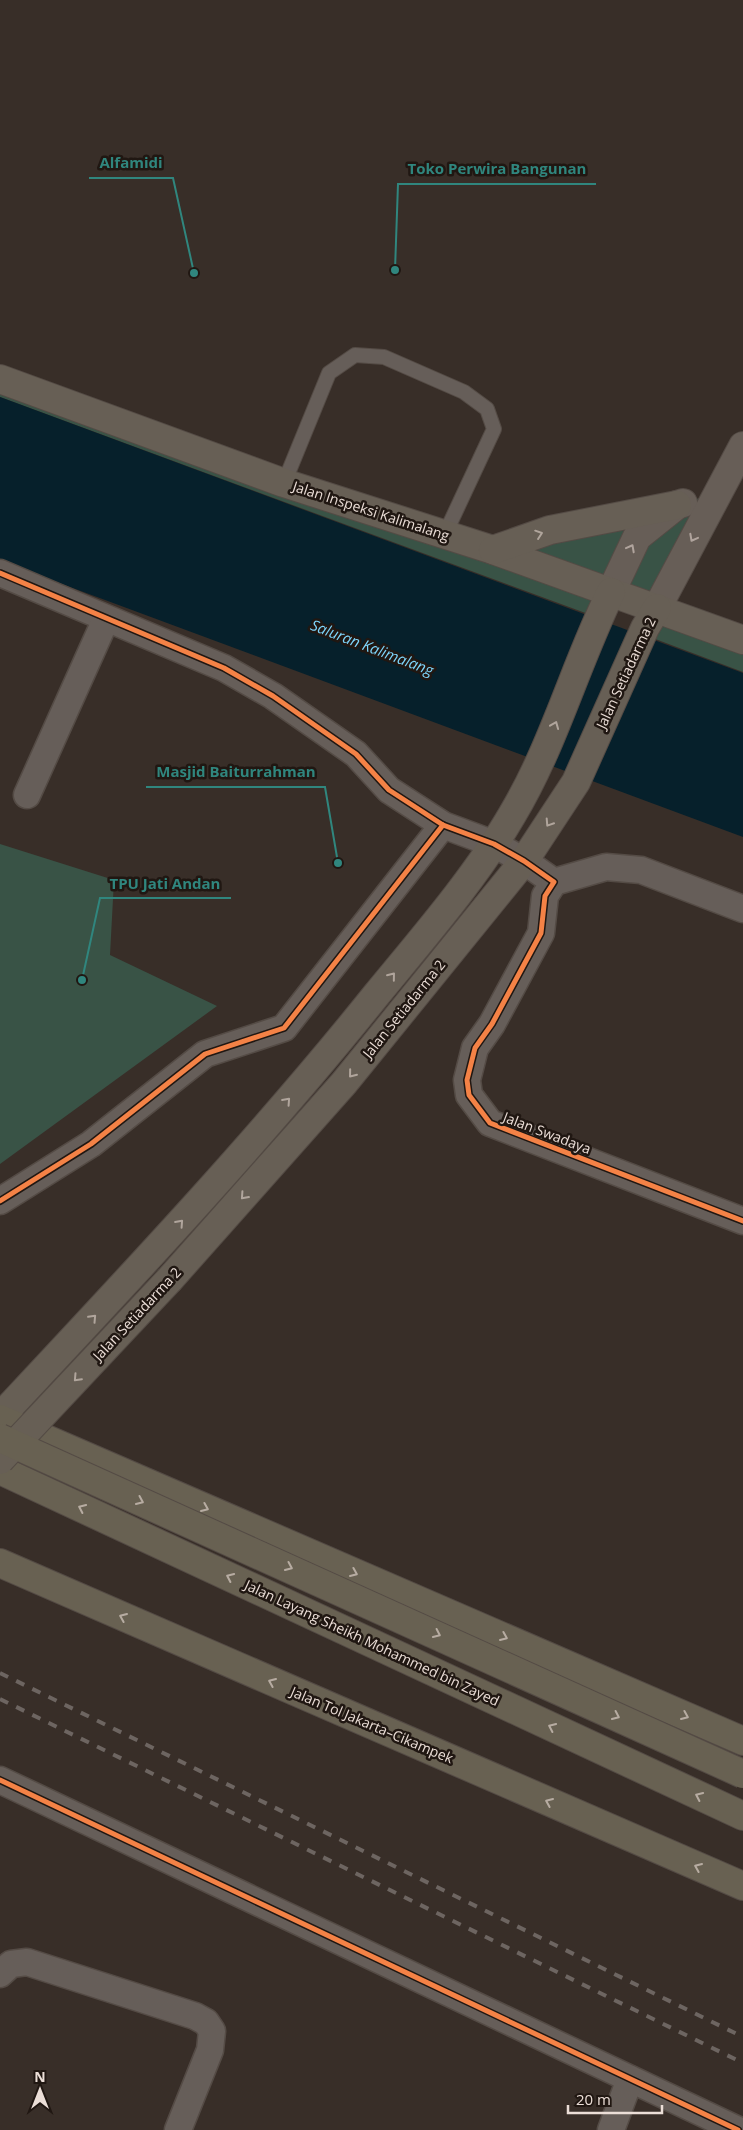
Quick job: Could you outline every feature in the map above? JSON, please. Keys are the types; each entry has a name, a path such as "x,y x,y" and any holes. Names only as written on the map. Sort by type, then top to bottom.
{"highway":[{"path":"0,1418 743,1741"},
{"path":"0,1438 743,1774"},
{"name":"Jalan Layang Sheikh Mohammed bin Zayed","path":"0,1470 743,1816"},
{"name":"Jalan Tol Jakarta–Cikampek","path":"0,1564 743,1886"}],"main road":[{"name":"Jalan Inspeksi Kalimalang","path":"0,379 284,483 493,550 606,603 651,618 743,640"},
{"name":"Jalan Setiadarma 2","path":"0,1460 170,1279 344,1083 524,860 576,782 651,618 743,446"},
{"path":"493,550 550,530 677,505 716,494"},
{"path":"0,1418 147,1259 327,1056 421,940 494,844 537,770 606,603 637,537 677,505"}],"street":[{"path":"0,573 224,668 272,696 356,754 389,790 443,825 494,844 524,860 554,882 606,867 641,870 743,909"},
{"path":"27,795 106,619"},
{"path":"0,1201 91,1144 205,1054 284,1028 443,825"},
{"name":"Jalan Swadaya","path":"554,882 545,896 545,916 541,933 492,1024 475,1048 467,1080 469,1095 490,1123 743,1221"},
{"path":"0,1780 738,2130"},
{"path":"0,1974 11,1964 27,1962 195,2016 206,2022 212,2031 210,2050 178,2130"},
{"path":"611,2130 630,2079"}],"lane":[{"path":"284,483 329,374 355,355 384,357 464,392 487,409 494,429 445,534"}],"green space":[{"path":"0,379 493,550 716,494 657,608 612,592 599,618 0,397"},
{"path":"657,608 743,640 743,672 642,634"},
{"path":"0,844 114,880 110,955 217,1006 0,1164"}],"water":[{"name":"Saluran Kalimalang","path":"0,397 743,673 743,837 0,561"}],"railway":[{"path":"0,1673 743,2037"},
{"path":"0,1699 743,2063"}],"cycle path":[{"path":"0,573 224,668 273,696 356,754 389,790 443,825 494,844 524,861 554,882 545,896 541,933 492,1024 475,1048 467,1080 469,1095 490,1123 743,1221"},
{"path":"0,1201 91,1144 205,1054 284,1028 443,825"},
{"path":"0,1780 738,2130"}],"place":[{"name":"Toko Perwira Bangunan","path":"395,270"},
{"name":"Alfamidi","path":"194,273"},
{"name":"Masjid Baiturrahman","path":"338,863"},
{"name":"TPU Jati Andan","path":"82,980"}]}
